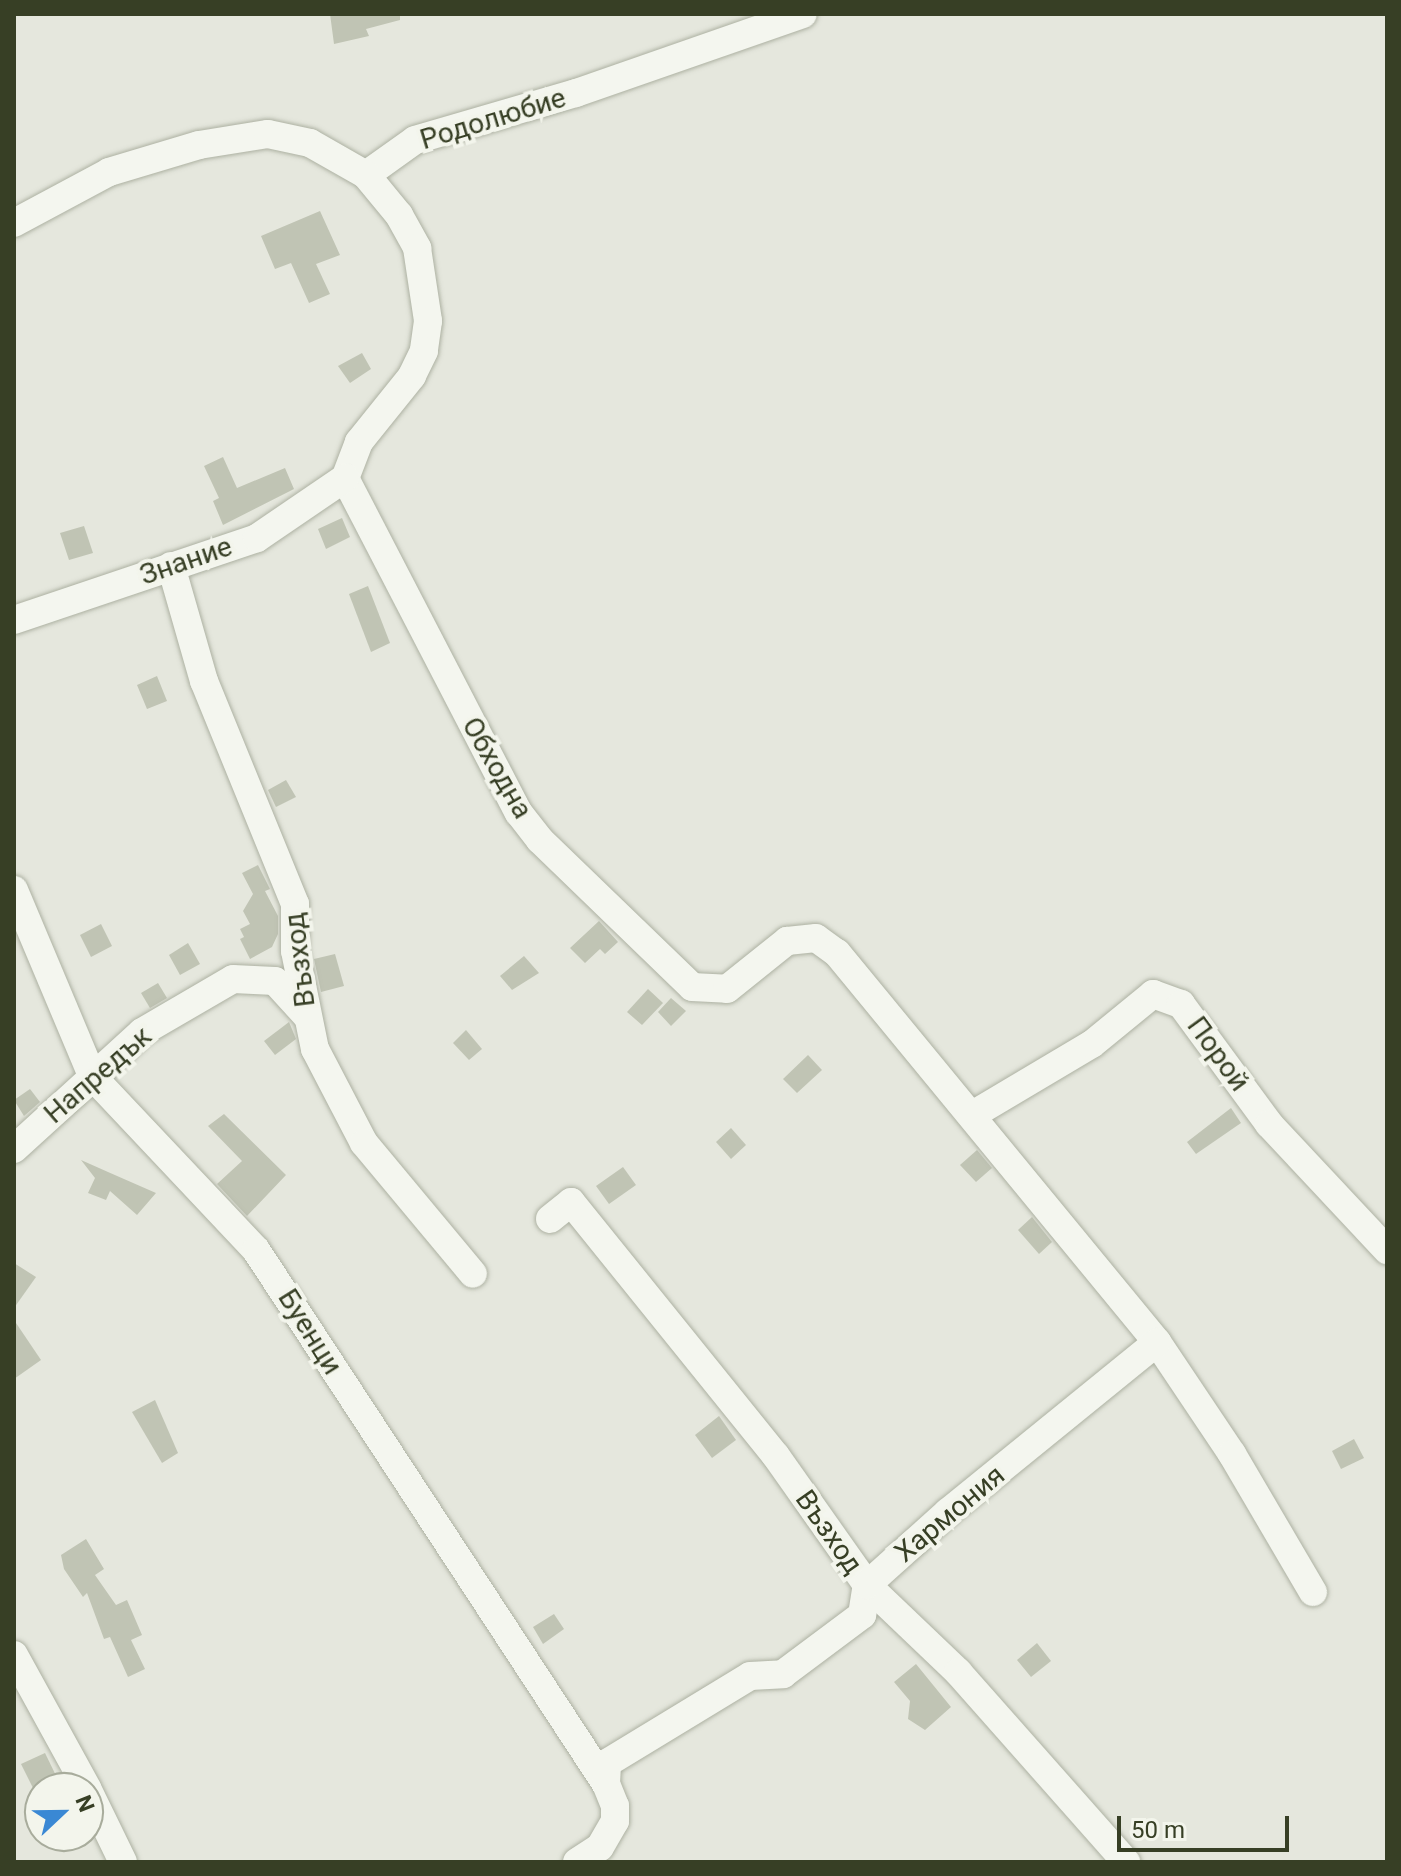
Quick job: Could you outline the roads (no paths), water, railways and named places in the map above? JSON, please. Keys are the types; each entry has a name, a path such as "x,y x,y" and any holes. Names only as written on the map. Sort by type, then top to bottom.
{"street":[{"name":"Родолюбие","path":"366,175 415,140 576,93 803,14"},
{"path":"14,223 109,172 199,145 268,134 310,143 366,175 399,215 417,248 428,321 424,351 412,376 359,442 345,478"},
{"name":"Знание","path":"14,620 257,538 345,478"},
{"name":"Обходна","path":"345,478 408,592 466,716 540,840 692,987 727,989 787,941 816,938 837,953 910,1047 974,1114"},
{"name":"Възход","path":"171,566 204,681 295,904 295,951 306,1015 322,1067 364,1143 473,1274"},
{"name":"Буенци","path":"14,890 92,1076 256,1250 606,1784"},
{"name":"Напредък","path":"14,1149 142,1032 233,979 275,981 306,1015"},
{"name":"Порой","path":"974,1114 1092,1044 1153,994 1181,1004 1269,1124 1387,1250"},
{"path":"974,1114 1157,1342 1232,1454 1313,1592"},
{"name":"Възход","path":"550,1219 571,1202 776,1456 867,1585 958,1672 1126,1862"},
{"name":"Хармония","path":"606,1784 607,1763 621,1751 750,1676 783,1674 862,1615 867,1585 948,1512 1157,1342"},
{"path":"14,1655 79,1772"},
{"path":"577,1862 611,1834 615,1806 606,1784"},
{"path":"104,1822 123,1862"}]}
